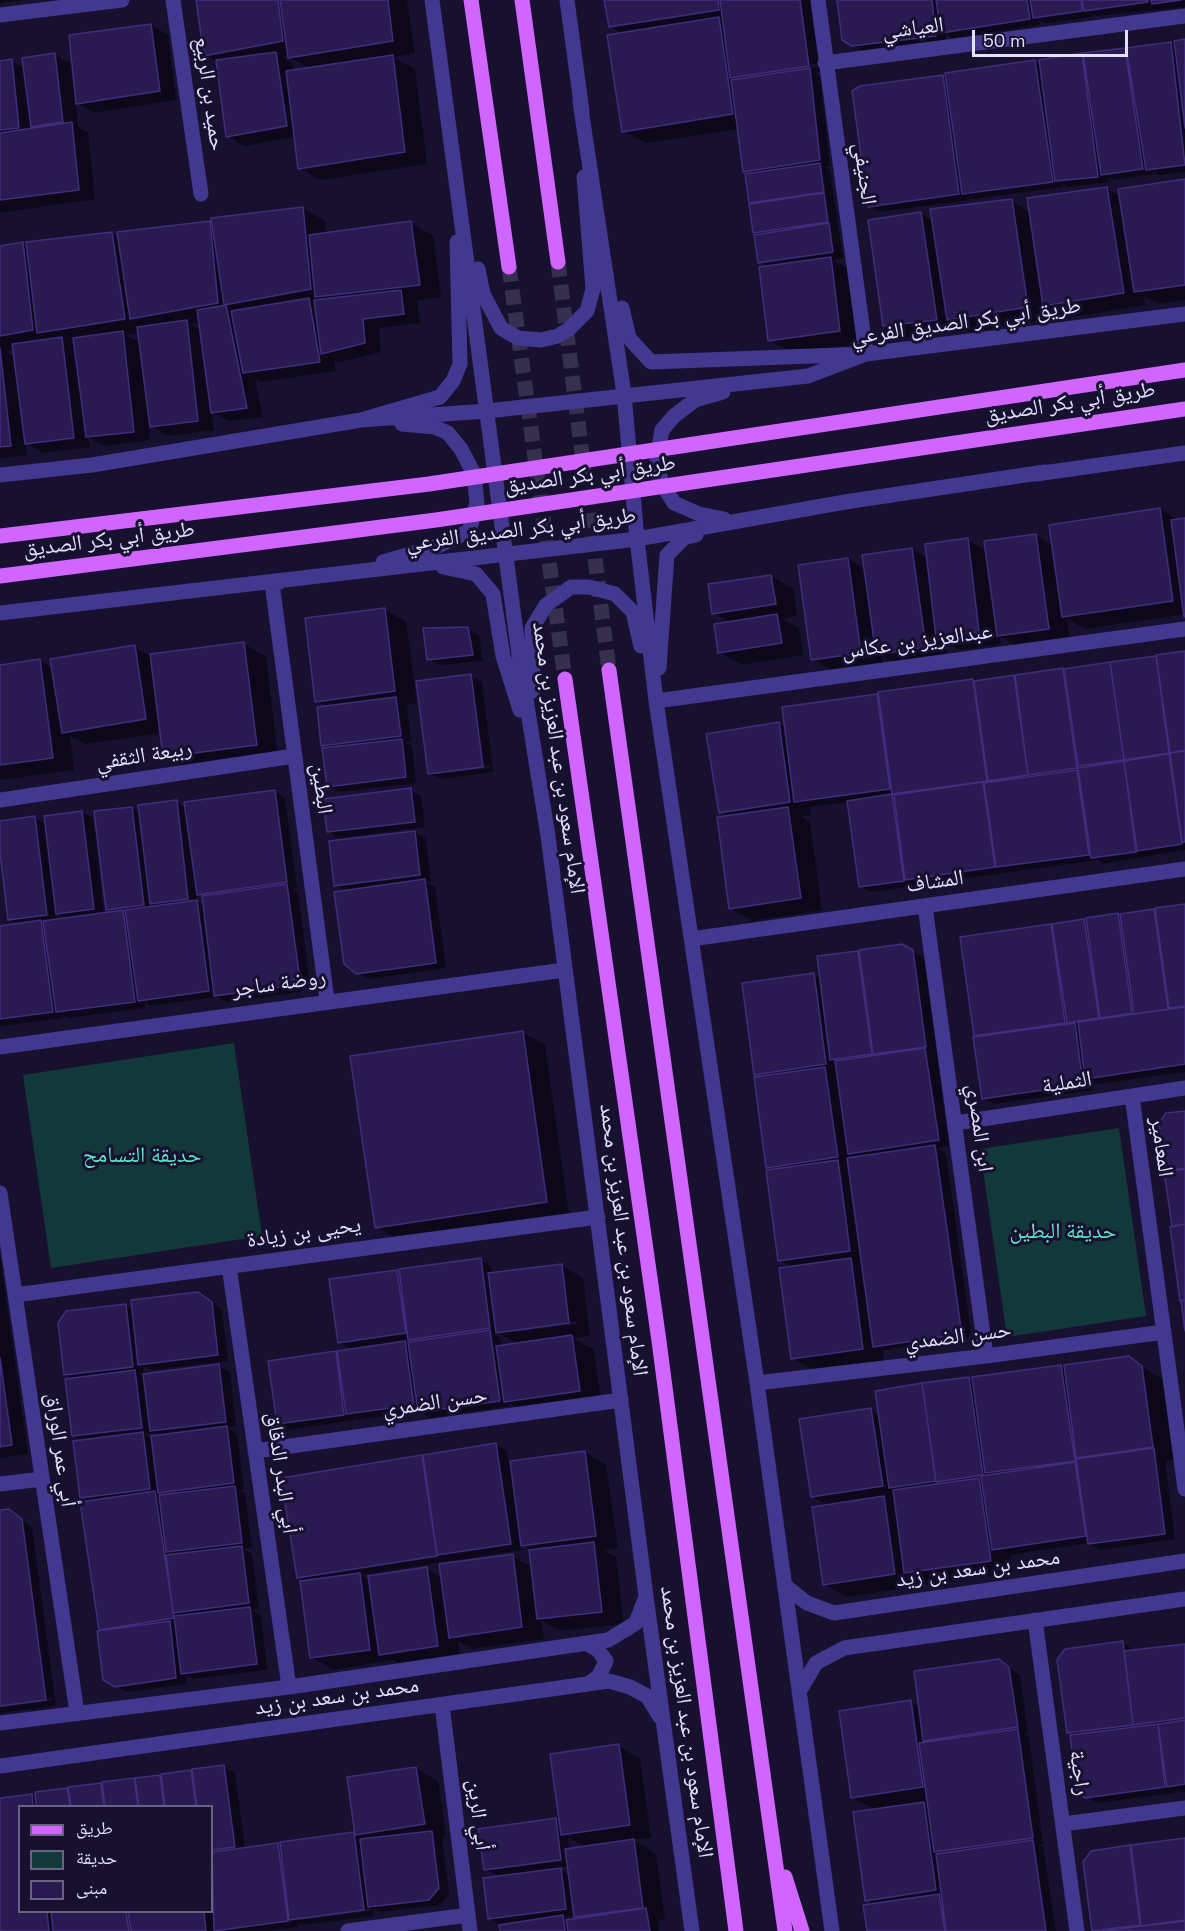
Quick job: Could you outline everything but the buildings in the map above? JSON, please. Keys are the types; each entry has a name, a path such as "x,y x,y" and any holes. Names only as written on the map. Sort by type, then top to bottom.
{"main road":[{"path":"471,0 509,267"},
{"path":"522,0 558,262"},
{"name":"طريق أبي بكر الصديق","path":"0,536 429,484 1185,370"},
{"name":"طريق أبي بكر الصديق","path":"0,576 425,522 1185,409"},
{"path":"609,670 785,1931"},
{"name":"الإمام سعود بن عبد العزيز بن محمد","path":"565,679 659,1341 736,1931"},
{"path":"773,1840 802,1931"}],"street":[{"path":"0,15 122,0"},
{"name":"حميد بن الربيع","path":"173,0 201,194"},
{"path":"432,0 455,161 483,294 501,328 518,338 541,340 558,336 587,311 593,289 586,233 580,102"},
{"path":"567,0 624,394 637,539 656,701 757,1383 832,1931"},
{"name":"الجنيفي","path":"818,0 866,354"},
{"name":"العياشي","path":"825,63 1185,16"},
{"path":"580,102 629,338 651,362 866,354"},
{"name":"الإمام سعود بن عبد العزيز بن محمد","path":"455,161 520,662 537,765 692,1931"},
{"name":"طريق أبي بكر الصديق الفرعي","path":"362,420 440,397 453,381 460,364 455,161"},
{"name":"طريق أبي بكر الصديق الفرعي","path":"0,476 92,465 362,420 487,411 624,394 808,376 866,354 1185,314"},
{"path":"808,376 694,400 662,430 657,459 661,482 674,503 714,519 730,519 845,502"},
{"path":"272,584 394,560 438,546 469,531 477,503 474,474 461,449 448,432 435,428 362,420"},
{"name":"طريق أبي بكر الصديق الفرعي","path":"0,613 272,584 637,539 845,502 1185,453"},
{"name":"طريق أبي بكر الصديق الفرعي","path":"656,701 667,555 685,537 1045,472"},
{"path":"392,569 424,565 450,567 476,574 493,594 503,656 537,765"},
{"name":"البطين","path":"272,584 327,1000"},
{"path":"537,765 532,628 546,605 571,587 589,587 615,594 633,612 656,701"},
{"name":"عبدالعزيز بن عكاس","path":"656,701 1185,629"},
{"name":"ربيعة الثقفي","path":"0,800 294,756"},
{"name":"المشاف","path":"691,939 1185,869"},
{"name":"ابن المصري","path":"925,906 986,1356"},
{"name":"روضة ساجر","path":"0,1047 327,1000 564,970"},
{"name":"الثملية","path":"956,1123 1185,1088"},
{"name":"المعامير","path":"1132,1096 1185,1489"},
{"name":"أبي عمر الوراق","path":"0,1193 77,1713"},
{"name":"يحيى بن زيادة","path":"15,1295 598,1217"},
{"name":"أبي البدر الدقاق","path":"229,1266 289,1687"},
{"name":"حسن الضمدي","path":"757,1383 1164,1332"},
{"name":"حسن الضمري","path":"255,1451 621,1400"},
{"path":"0,1484 42,1479"},
{"name":"محمد بن سعد بن زيد","path":"785,1586 807,1603 834,1613 1185,1561"},
{"name":"محمد بن سعد بن زيد","path":"0,1723 289,1687 588,1644 608,1640 636,1623 646,1596"},
{"path":"800,1692 816,1663 844,1648 1185,1599"},
{"name":"راجية","path":"1035,1620 1077,1931"},
{"path":"588,1644 598,1650 606,1661 599,1676 588,1684"},
{"name":"محمد بن سعد بن زيد","path":"0,1766 609,1682 630,1686 647,1696 663,1721"},
{"name":"أبي الرين","path":"442,1705 470,1931"},
{"path":"1063,1824 1185,1808"},
{"path":"348,1931 468,1915"}],"green space":[{"name":"حديقة التسامح","path":"234,1043 262,1236 51,1268 23,1075"},
{"name":"حديقة البطين","path":"1119,1128 1146,1316 1007,1337 980,1149"}],"tunnel":[{"path":"558,262 609,670"},
{"path":"509,267 565,679"}]}
